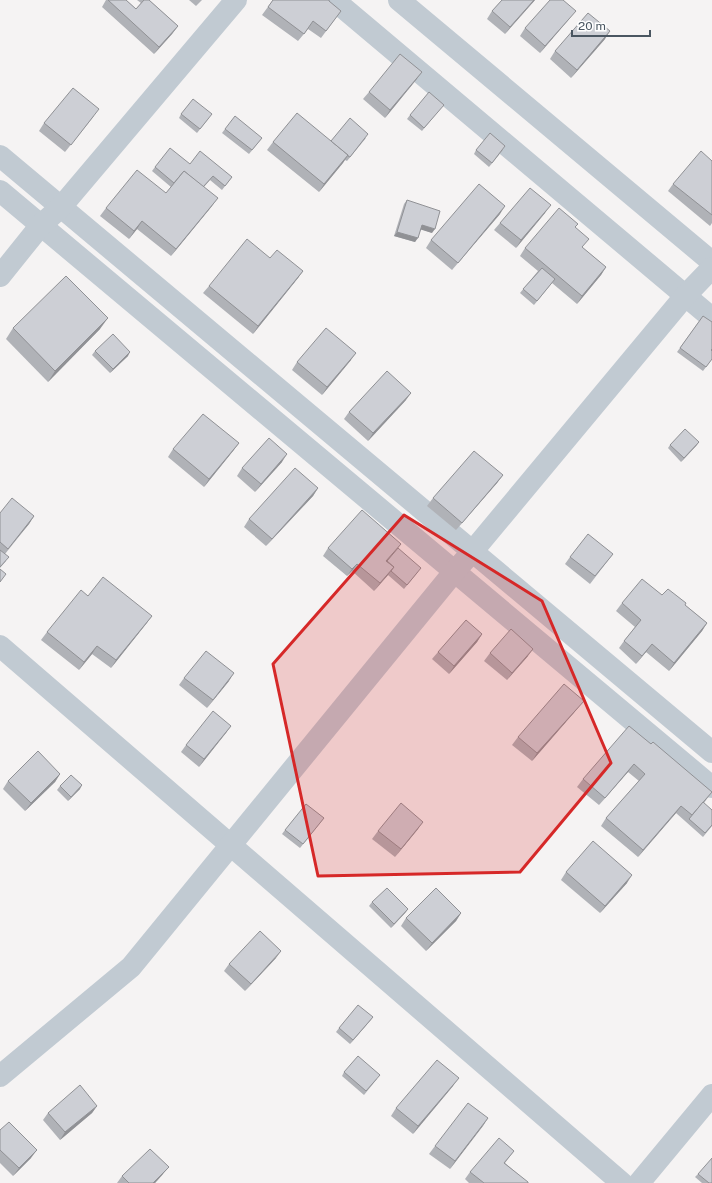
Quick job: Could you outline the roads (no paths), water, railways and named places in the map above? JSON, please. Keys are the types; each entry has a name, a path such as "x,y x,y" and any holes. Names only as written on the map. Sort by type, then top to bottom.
{"street":[{"path":"0,276 40,225 61,207 236,0"},
{"path":"334,0 712,318"},
{"path":"399,0 712,262"},
{"path":"0,156 712,752"},
{"path":"0,191 712,787"},
{"path":"0,1076 131,967 454,572 685,296 712,268"},
{"path":"0,646 622,1183"},
{"path":"639,1183 712,1095"}]}
